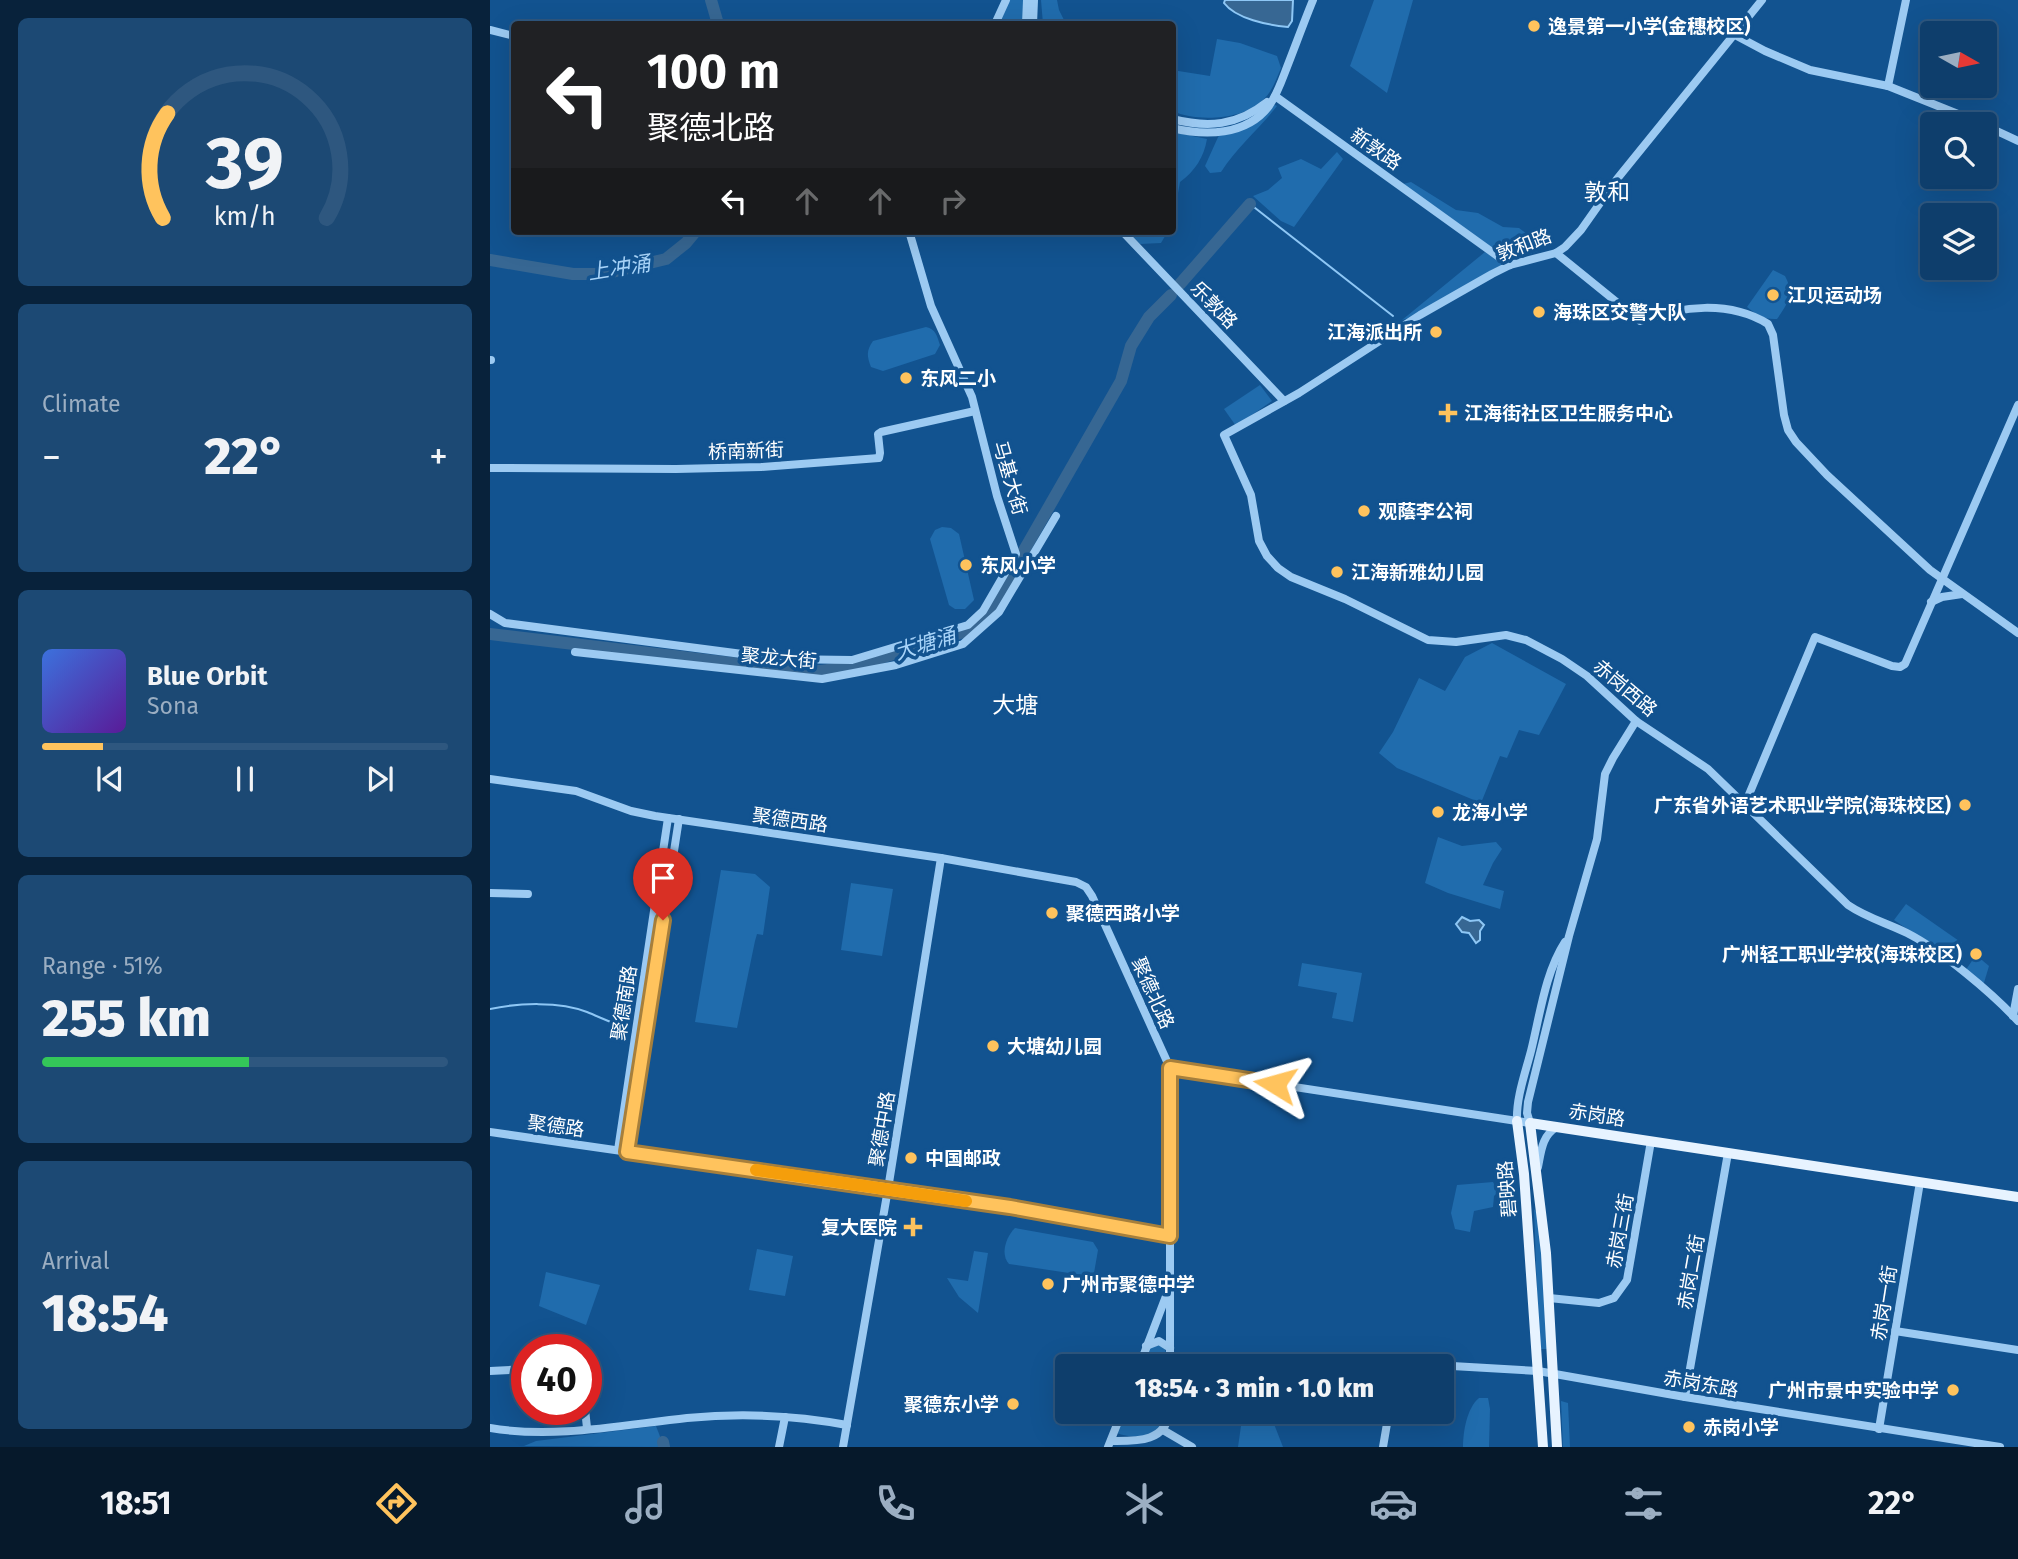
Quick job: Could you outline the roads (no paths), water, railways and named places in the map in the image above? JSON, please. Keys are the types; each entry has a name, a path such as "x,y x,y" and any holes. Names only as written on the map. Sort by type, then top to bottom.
{"main road":[{"name":"碧映路","path":"1517,1121 1524,1174 1543,1447"},
{"name":"碧映路","path":"1530,1123 1549,1298 1557,1447"},
{"name":"赤岗路","path":"1530,1123 2018,1197"}],"street":[{"path":"996,21 1006,0"},
{"path":"1026,21 1027,0"},
{"path":"1033,21 1034,0"},
{"path":"1176,129 1210,134 1236,128 1262,113 1275,96 1313,0"},
{"name":"敦和路","path":"1224,435 1284,401 1420,315 1510,265 1556,253 1581,230 1618,179 1762,0"},
{"path":"1888,86 1906,0"},
{"path":"490,30 511,35"},
{"path":"1735,36 1810,70 1888,86 1952,112"},
{"path":"1176,121 1200,125 1225,123 1251,113 1275,96"},
{"name":"新敦路","path":"1275,96 1510,265"},
{"path":"1997,131 2018,141"},
{"name":"马基大街","path":"490,614 505,622 780,659 852,660 968,625 983,611 1016,554 1002,515 972,397 931,306 910,235"},
{"name":"乐敦路","path":"1126,235 1284,401"},
{"path":"1556,253 1640,321 1675,310 1700,309 1742,312 1768,324 1773,335 1779,393 1786,423 1796,442 1826,475 1941,579 2018,633"},
{"path":"1745,804 1815,638 1892,666 1903,666 2018,405"},
{"name":"桥南新街","path":"490,468 761,467 878,458 878,434 881,432 975,411"},
{"name":"赤岗西路","path":"1224,435 1251,495 1261,547 1273,562 1291,577 1345,599 1427,640 1456,642 1506,635 1544,648 1587,676 1636,721 1708,769 1848,905 1928,946 2016,1019"},
{"name":"聚龙大街","path":"575,652 822,679 896,665 963,644 999,612 1056,516"},
{"path":"1931,603 1942,597 1962,594"},
{"name":"碧映路","path":"1530,1123 1528,1102 1569,936 1597,839 1605,774 1636,721"},
{"name":"聚德西路","path":"490,779 576,791 631,811 668,818 941,858 1076,882 1086,887"},
{"name":"聚德南路","path":"618,1150 668,818"},
{"name":"聚德南路","path":"627,1152 679,819"},
{"name":"聚德中路","path":"843,1447 941,858"},
{"name":"聚德北路","path":"1086,887 1170,1068 1170,1354"},
{"path":"490,893 528,894"},
{"name":"碧映路","path":"1517,1121 1520,1094 1553,964 1569,936"},
{"path":"2016,1019 2018,989"},
{"name":"赤岗路","path":"1170,1068 1530,1123"},
{"path":"1537,1177 1544,1142 1550,1131 1558,1127"},
{"name":"聚德路","path":"490,1132 627,1152"},
{"name":"赤岗三街","path":"1549,1298 1599,1303 1615,1298 1627,1280 1651,1141"},
{"path":"627,1152 1010,1207 1170,1236"},
{"name":"赤岗二街","path":"1685,1397 1728,1153"},
{"name":"赤岗一街","path":"1880,1429 1920,1182"},
{"name":"聚德北路","path":"1143,1354 1170,1285"},
{"path":"1895,1331 2018,1350"},
{"path":"1146,1346 1159,1341 1170,1348"},
{"name":"赤岗东路","path":"1454,1368 1538,1371 2000,1447"},
{"path":"490,1371 511,1370"},
{"path":"490,1427 520,1433 540,1433 710,1417 805,1418 847,1425"},
{"path":"779,1447 785,1417"},
{"path":"1118,1424 1110,1444 1158,1435 1166,1424"},
{"path":"1384,1447 1387,1424"},
{"path":"1163,1430 1192,1447"}],"waterway":[{"name":"上冲涌","path":"711,0 717,21"},
{"path":"1250,204 1393,316"},
{"name":"大塘涌","path":"1180,284 1250,204"},
{"name":"上冲涌","path":"490,260 573,274 604,274 666,259 693,235"},
{"name":"大塘涌","path":"490,634 775,668 821,671 855,666 973,629 991,608 1121,381 1131,346 1149,317 1171,295"},
{"path":"490,1009 525,1004 564,1006 628,1027"},
{"path":"663,1442 664,1447"}],"place":[{"name":"逸景第一小学(金穗校区)","path":"1534,26"},
{"name":"江贝运动场","path":"1773,295"},
{"name":"海珠区交警大队","path":"1539,312"},
{"name":"江海派出所","path":"1436,332"},
{"name":"东风二小","path":"906,378"},
{"name":"江海街社区卫生服务中心","path":"1448,413"},
{"name":"观蔭李公祠","path":"1364,511"},
{"name":"东风小学","path":"966,565"},
{"name":"江海新雅幼儿园","path":"1337,572"},
{"name":"广东省外语艺术职业学院(海珠校区)","path":"1965,805"},
{"name":"龙海小学","path":"1438,812"},
{"name":"聚德西路小学","path":"1052,913"},
{"name":"广州轻工职业学校(海珠校区)","path":"1976,954"},
{"name":"大塘幼儿园","path":"993,1046"},
{"name":"中国邮政","path":"911,1158"},
{"name":"复大医院","path":"913,1227"},
{"name":"广州市聚德中学","path":"1048,1284"},
{"name":"广州市景中实验中学","path":"1953,1390"},
{"name":"聚德东小学","path":"1013,1404"},
{"name":"赤岗小学","path":"1689,1427"}],"district":[{"name":"敦和","path":"1607,192"},
{"name":"大塘","path":"1015,705"}]}
